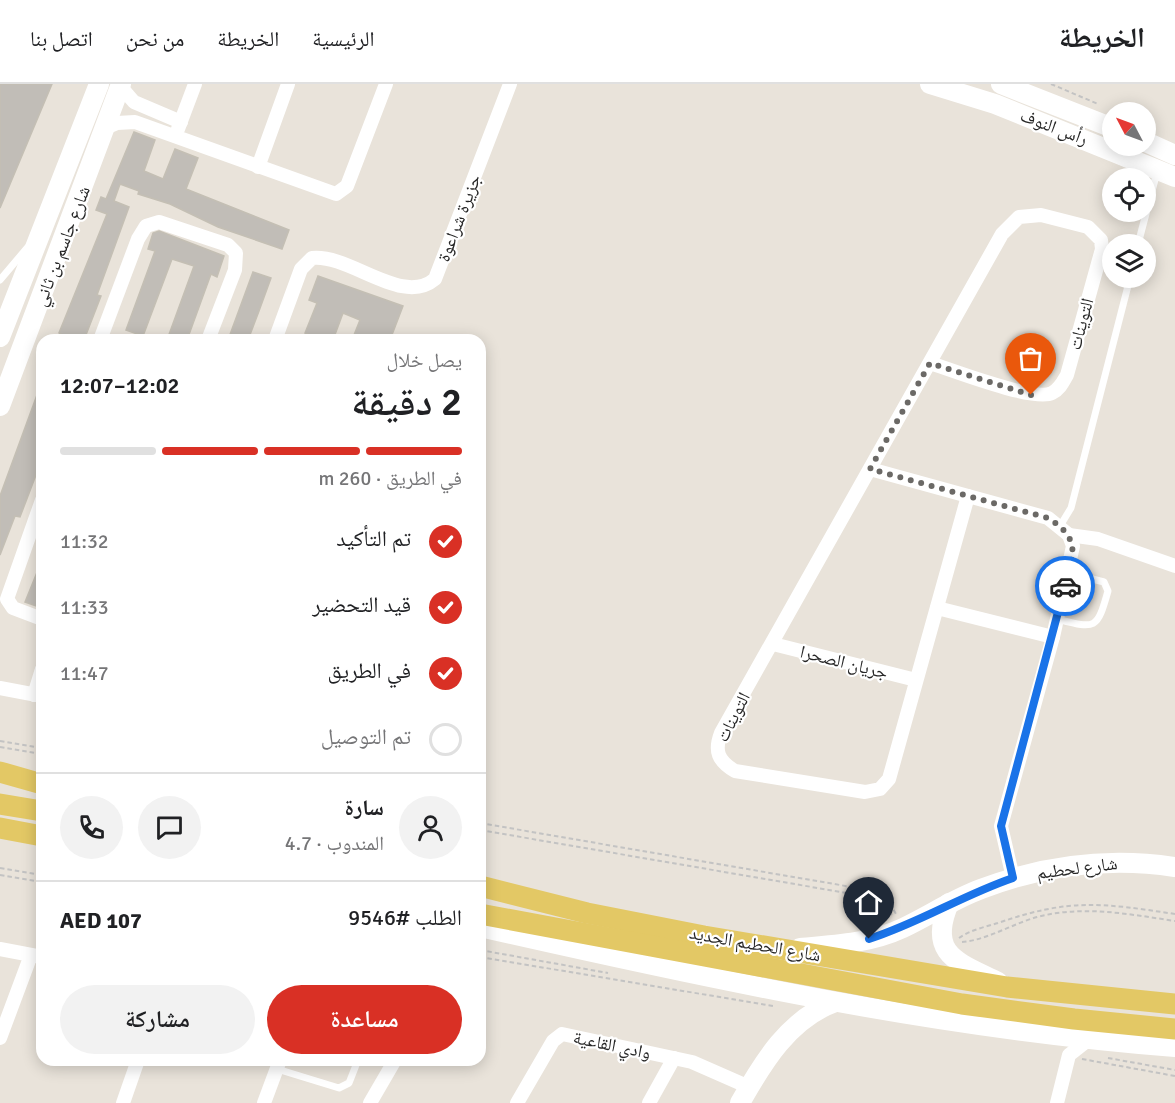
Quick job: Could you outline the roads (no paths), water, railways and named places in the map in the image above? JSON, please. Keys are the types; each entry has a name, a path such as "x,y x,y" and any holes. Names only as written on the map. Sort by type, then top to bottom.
{"main road":[{"path":"0,772 36,782"},
{"path":"0,787 36,793"},
{"path":"0,804 36,810"},
{"path":"0,828 36,835"},
{"path":"0,834 36,836"},
{"name":"شارع الحطيم الجديد","path":"486,887 626,921 1007,987 1175,1004"},
{"name":"شارع الحطيم الجديد","path":"486,915 962,1004 1074,1019 1175,1029"}],"street":[{"name":"شارع جاسم بن ثاني","path":"0,338 99,84"},
{"path":"175,137 195,84"},
{"path":"258,167 288,84"},
{"path":"105,128 129,121 331,194 340,193 346,186 386,84"},
{"name":"جزيرة شراعوة","path":"278,334 301,269 312,258 330,259 408,289 427,285 435,279 510,84"},
{"name":"رأس النوف","path":"930,84 995,104 1166,173"},
{"name":"رأس النوف","path":"1001,84 1102,124"},
{"name":"شارع جاسم بن ثاني","path":"0,406 121,85"},
{"path":"121,85 134,102 181,122"},
{"path":"1156,146 1175,155"},
{"name":"التوينات","path":"930,363 1031,395 1051,393 1060,387 1067,375 1102,249 1096,233 1088,226 1041,215 1019,217 1002,234 870,469 717,745 718,757 735,771 865,792 880,789 889,779 968,496"},
{"path":"102,334 138,239 146,226 159,222 228,245 236,253 235,270 210,334"},
{"path":"870,469 1048,518 1065,530 1175,566"},
{"path":"36,517 7,599 13,608 36,617"},
{"path":"1013,878 1001,826 1069,573 1073,546 1065,530"},
{"path":"937,608 1053,637"},
{"name":"جريان الصحرا","path":"773,644 916,680"},
{"path":"0,688 36,695"},
{"name":"شارع لحطيم","path":"783,949 852,944 902,929 949,903 1013,878 1059,867 1118,862 1175,867"},
{"path":"949,903 940,927 940,936 947,951 973,969 1007,987"},
{"path":"486,928 779,999 835,1002 1056,1036 1084,1053 1175,1047"},
{"path":"0,949 36,956 0,1038"},
{"path":"779,999 789,1015 783,1037"},
{"path":"744,1095 783,1037 806,1017 835,1002"},
{"name":"وادي القاعية","path":"517,1103 553,1041 562,1034 705,1066 744,1095"},
{"path":"1057,1103 1084,1053"},
{"name":"وادي القاعية","path":"648,1103 674,1058"},
{"path":"123,1103 136,1066"},
{"path":"264,1103 278,1066"},
{"path":"370,1103 392,1066"}],"lane":[{"path":"1142,234 1166,173"},
{"path":"0,280 40,232"},
{"path":"1065,530 1127,288"},
{"path":"1057,619 1093,626 1101,618 1108,591 1104,582 1069,573"},
{"path":"281,1066 339,1088 350,1083 356,1066"}]}
